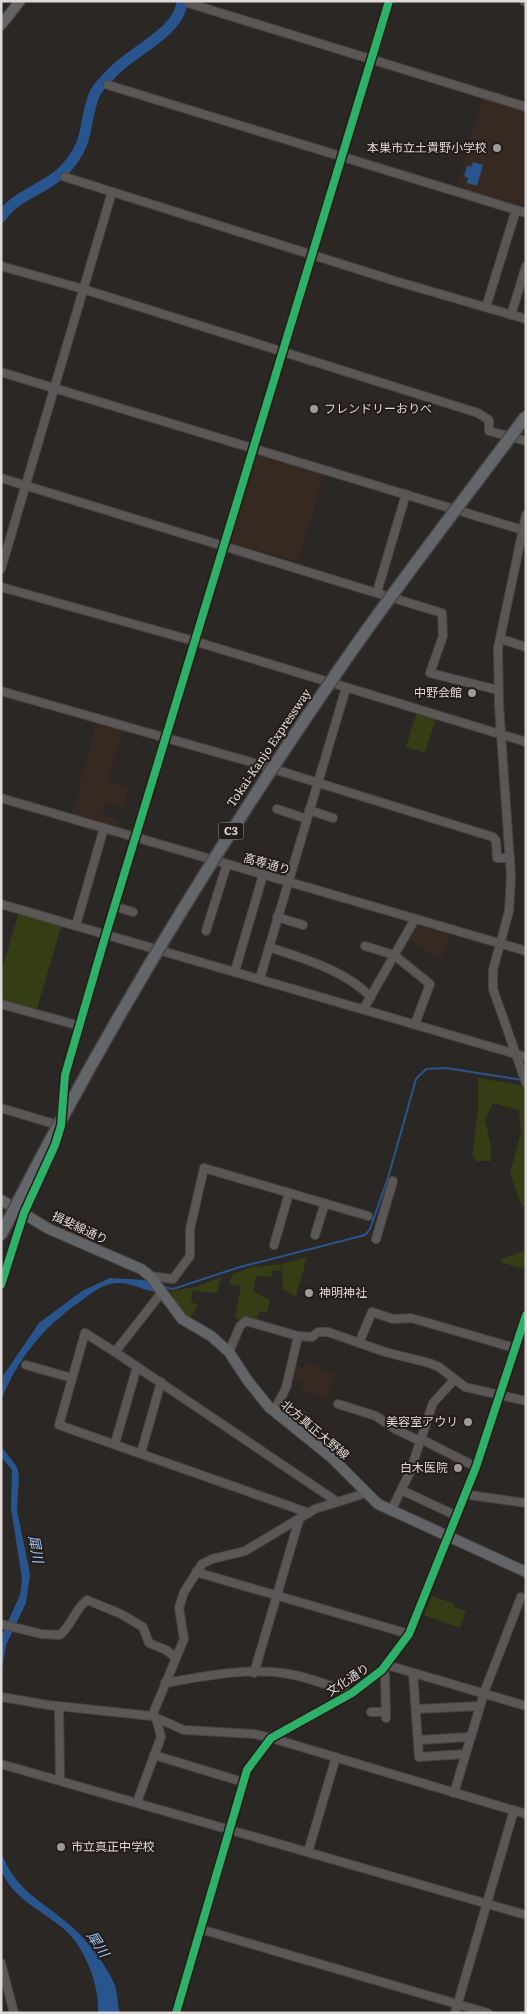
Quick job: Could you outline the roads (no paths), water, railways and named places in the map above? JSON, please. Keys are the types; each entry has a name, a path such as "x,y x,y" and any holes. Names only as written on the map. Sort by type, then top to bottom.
{"highway":[{"name":"Tokai-Kanjo Expressway","path":"1,1235 79,1087 139,981 235,825 341,666 526,416"},
{"name":"Tokai-Kanjo Expressway","path":"500,452 526,420"}],"main road":[{"path":"1,25 20,1"},
{"name":"揖斐線通り","path":"1,1200 49,1229 141,1269 150,1276"},
{"name":"北方真正大野線","path":"150,1276 182,1319 210,1336 229,1352 248,1381 274,1411 331,1457 378,1504 526,1572"}],"street":[{"path":"1,1285 24,1213 51,1155 60,1126 65,1075 114,906 389,1"},
{"path":"188,3 526,107"},
{"path":"108,85 526,213"},
{"path":"65,177 526,319"},
{"path":"1,569 4,550 26,486 112,192"},
{"path":"486,307 516,210"},
{"path":"1,266 83,289 478,413 489,420 489,431 526,441"},
{"path":"511,315 522,286 526,266"},
{"path":"1,372 524,531"},
{"path":"1,478 442,613 442,636 430,673 498,690"},
{"path":"377,592 406,494"},
{"path":"526,515 498,648 500,734 510,858 509,911 493,970 493,989 526,1083"},
{"path":"1,587 194,641 526,742"},
{"path":"501,639 526,647"},
{"path":"260,978 346,688"},
{"path":"1,691 165,737 493,837 496,841 497,858 510,858"},
{"name":"高専通り","path":"1,798 526,952"},
{"path":"277,809 307,819"},
{"path":"309,810 334,818"},
{"path":"76,925 104,828"},
{"path":"206,931 227,864"},
{"path":"235,971 264,875"},
{"path":"1,904 364,1008 526,1057"},
{"path":"114,906 133,912"},
{"path":"277,917 303,925"},
{"path":"364,1008 415,919"},
{"path":"365,946 394,956 430,984 415,1024"},
{"path":"269,947 318,964 362,988 370,997"},
{"path":"1,1004 80,1026"},
{"path":"1,1108 60,1126"},
{"path":"150,1276 173,1279 190,1256 190,1229 204,1168 368,1216"},
{"path":"376,1239 393,1181"},
{"path":"274,1245 289,1192"},
{"path":"315,1235 325,1203"},
{"path":"115,1352 162,1292"},
{"path":"359,1343 372,1312 393,1319 411,1318 515,1348"},
{"name":"文化通り","path":"176,2013 247,1770 272,1738 352,1693 385,1667 409,1634 476,1467 526,1315"},
{"path":"229,1352 240,1326 246,1321 298,1336 312,1337 318,1332 328,1332 359,1343 429,1362 466,1387 526,1401"},
{"path":"309,1513 115,1443 59,1425 85,1333 161,1382 336,1501"},
{"path":"274,1411 286,1388 298,1336"},
{"path":"26,1365 72,1378"},
{"path":"115,1443 137,1367"},
{"path":"391,1511 421,1440 433,1403 454,1380"},
{"path":"141,1453 161,1382"},
{"path":"338,1404 376,1416 395,1429 476,1467"},
{"path":"401,1490 457,1516"},
{"path":"466,1492 469,1495 526,1503"},
{"path":"137,1802 161,1737 154,1717 175,1657 184,1639 179,1608 184,1592 196,1572 202,1564 212,1559 245,1551 309,1513 336,1501 366,1493"},
{"path":"254,1673 299,1520"},
{"path":"196,1572 409,1634"},
{"path":"454,1793 484,1694 521,1597"},
{"path":"1,1624 41,1634 60,1635 65,1631 80,1605 87,1600 121,1614 143,1627 149,1643 166,1650 175,1657"},
{"path":"517,1607 526,1610"},
{"path":"371,1712 386,1715 385,1667 413,1673 526,1706"},
{"path":"165,1683 217,1673 276,1672 294,1675 352,1693"},
{"path":"413,1673 419,1757 465,1754"},
{"path":"1,1697 154,1717 184,1730 255,1734 526,1814"},
{"path":"59,1706 60,1779"},
{"path":"416,1709 480,1706"},
{"path":"418,1740 470,1737"},
{"path":"154,1756 243,1782"},
{"path":"308,1852 336,1757"},
{"path":"1,1764 60,1779 526,1915"},
{"path":"455,2013 514,1810"},
{"path":"200,1929 488,2013"},
{"path":"1,1963 5,1994 14,2013"}],"water":[{"path":"473,162 483,165 477,186 467,183 468,178 464,176 467,166 471,167"},
{"path":"110,1278 147,1280 155,1292 131,1285 114,1283 103,1286 90,1294 55,1321 33,1345 15,1371 1,1401 3,1376 39,1323 82,1291"},
{"path":"1,1446 17,1467 19,1476 17,1510 30,1574 26,1603 6,1645 1,1674 1,1637 20,1595 22,1579 11,1508 12,1470 1,1457"},
{"path":"1,1852 7,1866 23,1887 73,1928 96,1954 114,1983 120,2013 98,2013 94,1980 79,1946 65,1930 29,1904 6,1881 2,1871"}],"waterway":[{"path":"1,217 15,202 60,174 67,167 80,148 86,130 91,103 97,90 120,65 164,32 179,12 182,1"},
{"path":"163,1287 173,1289 240,1267 365,1235 370,1229 388,1178 416,1079 426,1069 446,1068 523,1080"}],"place":[{"name":"本巣市立土貴野小学校","path":"497,148"},
{"name":"フレンドリーおりべ","path":"314,409"},
{"name":"中野会館","path":"472,693"},
{"name":"神明神社","path":"309,1293"},
{"name":"美容室アウリ","path":"468,1422"},
{"name":"白木医院","path":"458,1468"},
{"name":"市立真正中学校","path":"61,1847"}],"water label":[{"name":"犀川","path":"36,1549"},
{"name":"犀川","path":"98,1944"}]}
